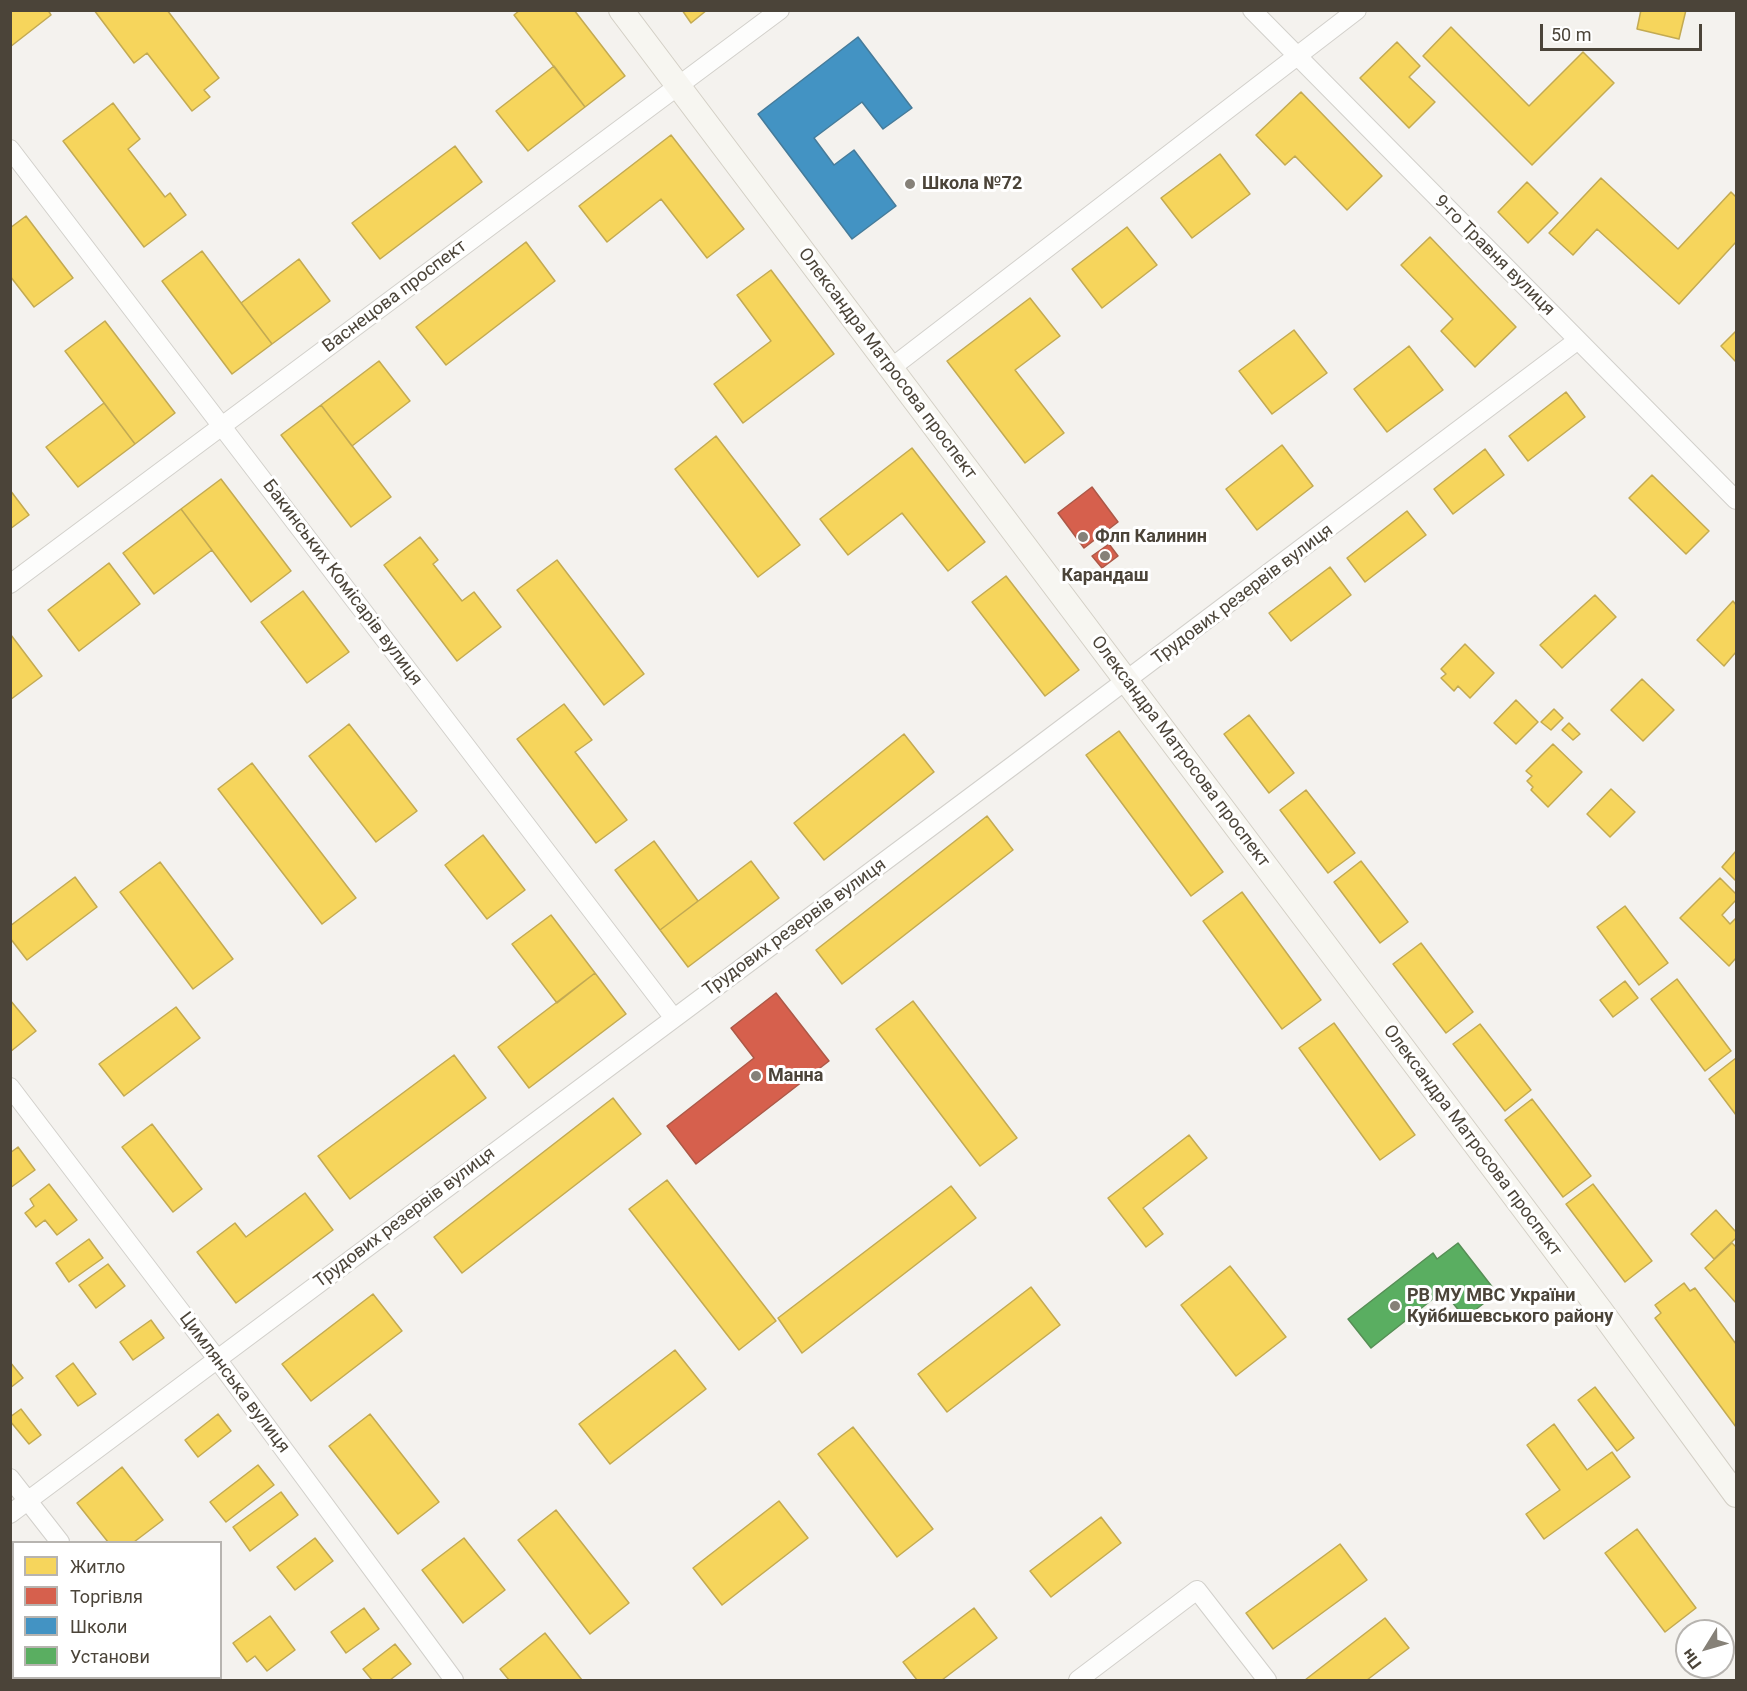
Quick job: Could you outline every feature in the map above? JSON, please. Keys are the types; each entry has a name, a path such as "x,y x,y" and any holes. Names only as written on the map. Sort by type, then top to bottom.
{"main road":[{"name":"Олександра Матросова проспект","path":"621,10 1737,1495"}],"street":[{"name":"Васнецова проспект","path":"10,584 780,10"},
{"name":"9-го Травня вулиця","path":"1252,10 1737,500"},
{"path":"891,368 1357,10"},
{"name":"Бакинських Комісарів вулиця","path":"10,149 673,1017"},
{"name":"Трудових резервів вулиця","path":"10,1514 673,1017 1127,682 1578,340"},
{"name":"Цимлянська вулиця","path":"10,1087 217,1359 454,1680"},
{"path":"10,1478 59,1541"},
{"path":"1078,1680 1197,1590 1267,1680"}],"building: Житло":[{"path":"10,10 48,10 51,15 10,47"},
{"path":"94,10 167,10 219,78 204,90 210,97 192,111 147,53 134,63"},
{"path":"520,10 574,10 625,76 585,107 514,15"},
{"path":"682,10 707,10 691,23"},
{"path":"1641,10 1686,10 1679,39 1637,29"},
{"path":"1451,27 1529,106 1583,52 1614,83 1532,165 1423,56"},
{"path":"1397,42 1420,66 1409,77 1435,102 1409,128 1360,78"},
{"path":"554,66 585,107 528,151 496,111"},
{"path":"1301,92 1382,176 1347,210 1295,156 1285,165 1256,135"},
{"path":"113,103 140,139 128,149 165,197 170,193 186,215 144,247 63,141"},
{"path":"671,135 744,229 707,258 661,199 607,242 579,206"},
{"path":"455,146 482,182 380,259 352,223"},
{"path":"1220,154 1250,194 1192,238 1161,198"},
{"path":"1601,178 1678,249 1731,192 1736,197 1736,242 1679,304 1597,229 1573,255 1549,233"},
{"path":"1527,182 1558,213 1528,243 1498,212"},
{"path":"26,216 73,278 34,307 10,276 10,228"},
{"path":"1127,227 1157,265 1102,308 1072,269"},
{"path":"1430,237 1516,327 1475,367 1441,331 1453,319 1401,265"},
{"path":"526,242 555,281 446,365 416,327"},
{"path":"202,251 272,344 232,374 162,281"},
{"path":"299,259 330,301 272,344 241,303"},
{"path":"771,270 834,354 743,423 714,384 771,341 737,295"},
{"path":"1030,298 1060,336 1015,370 1064,433 1025,463 947,361"},
{"path":"105,321 175,413 135,444 65,351"},
{"path":"1294,330 1327,373 1272,414 1239,371"},
{"path":"1736,331 1736,362 1721,346"},
{"path":"1409,346 1443,390 1387,432 1354,389"},
{"path":"379,361 410,401 352,446 321,405"},
{"path":"1566,392 1585,417 1528,461 1509,436"},
{"path":"104,403 135,444 78,487 46,447"},
{"path":"321,405 391,497 351,527 281,435"},
{"path":"716,436 800,545 758,577 675,469"},
{"path":"1282,445 1313,486 1257,530 1226,489"},
{"path":"912,448 985,542 948,571 902,513 848,555 820,519"},
{"path":"1485,449 1504,475 1453,514 1434,489"},
{"path":"1652,475 1709,531 1686,554 1629,498"},
{"path":"221,479 291,571 251,602 181,509"},
{"path":"10,490 29,515 10,529"},
{"path":"181,509 212,550 154,594 123,553"},
{"path":"1407,511 1426,535 1365,582 1347,558"},
{"path":"420,537 438,560 433,564 462,601 474,592 501,627 457,661 384,565"},
{"path":"557,560 644,674 604,705 517,590"},
{"path":"109,563 140,604 79,651 48,610"},
{"path":"1330,567 1351,595 1291,641 1269,613"},
{"path":"1006,576 1079,670 1045,696 972,602"},
{"path":"303,591 349,652 307,683 261,622"},
{"path":"1595,595 1616,617 1562,668 1540,645"},
{"path":"1733,601 1736,605 1736,652 1724,666 1697,640"},
{"path":"10,636 42,676 10,700"},
{"path":"1465,644 1494,673 1470,698 1458,686 1454,691 1441,678 1446,674 1441,669"},
{"path":"1642,679 1674,710 1643,741 1611,710"},
{"path":"1516,700 1538,722 1516,744 1494,723"},
{"path":"564,704 592,740 575,752 627,820 596,843 517,739"},
{"path":"1554,709 1563,718 1551,730 1541,722"},
{"path":"1249,715 1294,773 1269,793 1224,734"},
{"path":"1569,723 1580,734 1573,740 1562,730"},
{"path":"349,724 417,811 376,842 309,756"},
{"path":"1119,731 1223,872 1191,896 1086,755"},
{"path":"904,734 934,772 824,860 794,823"},
{"path":"1553,744 1582,772 1548,807 1531,790 1533,787 1527,781 1532,776 1526,771"},
{"path":"252,763 356,898 322,924 218,789"},
{"path":"1611,789 1635,812 1610,837 1587,814"},
{"path":"1306,790 1355,853 1328,873 1280,810"},
{"path":"987,816 1013,850 842,984 816,950"},
{"path":"483,835 525,890 487,919 445,865"},
{"path":"654,841 698,901 660,930 615,870"},
{"path":"1736,851 1736,881 1722,867"},
{"path":"751,861 779,898 688,967 660,930"},
{"path":"1361,861 1408,922 1380,943 1334,882"},
{"path":"160,862 233,959 193,989 120,892"},
{"path":"75,877 97,907 27,960 10,938 10,926"},
{"path":"1720,878 1736,894 1736,900 1722,915 1730,924 1736,918 1736,958 1729,966 1680,918"},
{"path":"1242,892 1321,1000 1282,1029 1203,921"},
{"path":"1625,906 1668,963 1639,985 1597,927"},
{"path":"551,915 595,973 557,1003 512,944"},
{"path":"1421,943 1473,1012 1446,1033 1393,964"},
{"path":"595,973 626,1014 529,1088 498,1047"},
{"path":"1677,979 1731,1051 1705,1071 1651,999"},
{"path":"1625,981 1638,998 1613,1017 1600,1000"},
{"path":"10,1000 36,1031 10,1052"},
{"path":"913,1001 1017,1138 980,1166 876,1029"},
{"path":"176,1007 200,1038 124,1096 99,1064"},
{"path":"1334,1023 1415,1135 1380,1160 1299,1048"},
{"path":"1480,1024 1531,1090 1505,1111 1453,1044"},
{"path":"454,1055 486,1098 350,1199 318,1156"},
{"path":"1736,1058 1736,1115 1709,1079"},
{"path":"613,1098 641,1134 462,1273 434,1237"},
{"path":"1532,1099 1591,1176 1563,1197 1505,1120"},
{"path":"152,1124 202,1189 173,1212 122,1147"},
{"path":"1189,1135 1207,1158 1143,1208 1163,1234 1146,1247 1108,1198"},
{"path":"18,1147 35,1170 10,1188 10,1153"},
{"path":"667,1180 776,1321 739,1350 629,1209"},
{"path":"49,1184 77,1220 57,1235 45,1220 36,1227 25,1213 34,1206 30,1199"},
{"path":"1593,1184 1652,1261 1625,1282 1566,1204"},
{"path":"951,1186 976,1218 802,1353 778,1318"},
{"path":"305,1193 333,1230 236,1303 197,1252 235,1223 246,1237"},
{"path":"1716,1210 1736,1232 1736,1238 1714,1259 1691,1234"},
{"path":"89,1239 103,1258 69,1282 56,1263"},
{"path":"1732,1243 1736,1247 1736,1303 1705,1268"},
{"path":"108,1264 125,1286 96,1308 79,1285"},
{"path":"1230,1266 1286,1337 1236,1376 1181,1305"},
{"path":"1684,1283 1690,1291 1695,1288 1736,1344 1736,1427 1655,1318 1661,1313 1655,1305"},
{"path":"1031,1287 1060,1325 947,1412 918,1374"},
{"path":"373,1294 402,1331 311,1401 282,1364"},
{"path":"151,1320 164,1338 133,1360 120,1342"},
{"path":"675,1350 706,1389 610,1464 579,1424"},
{"path":"10,1362 23,1378 10,1388"},
{"path":"73,1363 96,1394 78,1406 56,1376"},
{"path":"1595,1387 1634,1438 1617,1451 1578,1400"},
{"path":"21,1409 41,1435 29,1444 10,1421 10,1417"},
{"path":"218,1414 231,1431 198,1457 185,1440"},
{"path":"370,1414 439,1502 398,1534 329,1446"},
{"path":"1554,1424 1587,1470 1612,1452 1630,1477 1544,1539 1526,1514 1560,1490 1527,1445"},
{"path":"853,1427 933,1529 897,1557 818,1454"},
{"path":"258,1465 274,1485 226,1522 210,1502"},
{"path":"122,1467 163,1520 135,1541 107,1541 77,1503"},
{"path":"281,1492 298,1515 250,1551 233,1527"},
{"path":"779,1501 808,1538 722,1605 693,1568"},
{"path":"556,1510 629,1603 590,1634 518,1540"},
{"path":"1101,1517 1121,1543 1051,1597 1030,1571"},
{"path":"1637,1529 1696,1608 1682,1619 1675,1619 1675,1624 1665,1632 1605,1553"},
{"path":"315,1538 333,1561 295,1590 277,1567"},
{"path":"464,1538 505,1590 463,1623 422,1570"},
{"path":"1340,1544 1367,1580 1273,1649 1246,1613"},
{"path":"12,1558 12,1582 10,1583 10,1559"},
{"path":"364,1608 379,1629 346,1653 331,1632"},
{"path":"974,1608 997,1638 942,1680 917,1680 903,1662"},
{"path":"270,1616 295,1650 267,1671 255,1656 247,1662 233,1643"},
{"path":"1385,1618 1409,1648 1367,1680 1305,1680"},
{"path":"545,1633 582,1680 509,1680 500,1669"},
{"path":"395,1644 411,1664 390,1680 372,1680 363,1669"}],"building: Торгівля":[{"path":"1092,487 1118,522 1084,548 1058,513"},
{"name":"Карандаш","path":"1109,544 1118,556 1102,568 1092,556"},
{"path":"776,993 829,1061 696,1164 667,1126 754,1058 731,1028"}],"building: Школи":[{"path":"858,37 912,108 883,129 862,102 814,138 834,165 854,150 896,206 852,239 758,114"}],"building: Установи":[{"name":"РВ МУ МВС України Куйбишевського району","path":"1458,1243 1497,1293 1465,1318 1443,1291 1371,1348 1348,1319 1433,1253 1437,1259"}],"place":[{"name":"Школа №72","path":"910,184"},
{"name":"Флп Калинин","path":"1083,537"},
{"name":"Карандаш","path":"1105,556"},
{"name":"Манна","path":"756,1076"},
{"name":"РВ МУ МВС України Куйбишевського району","path":"1395,1306"}]}
